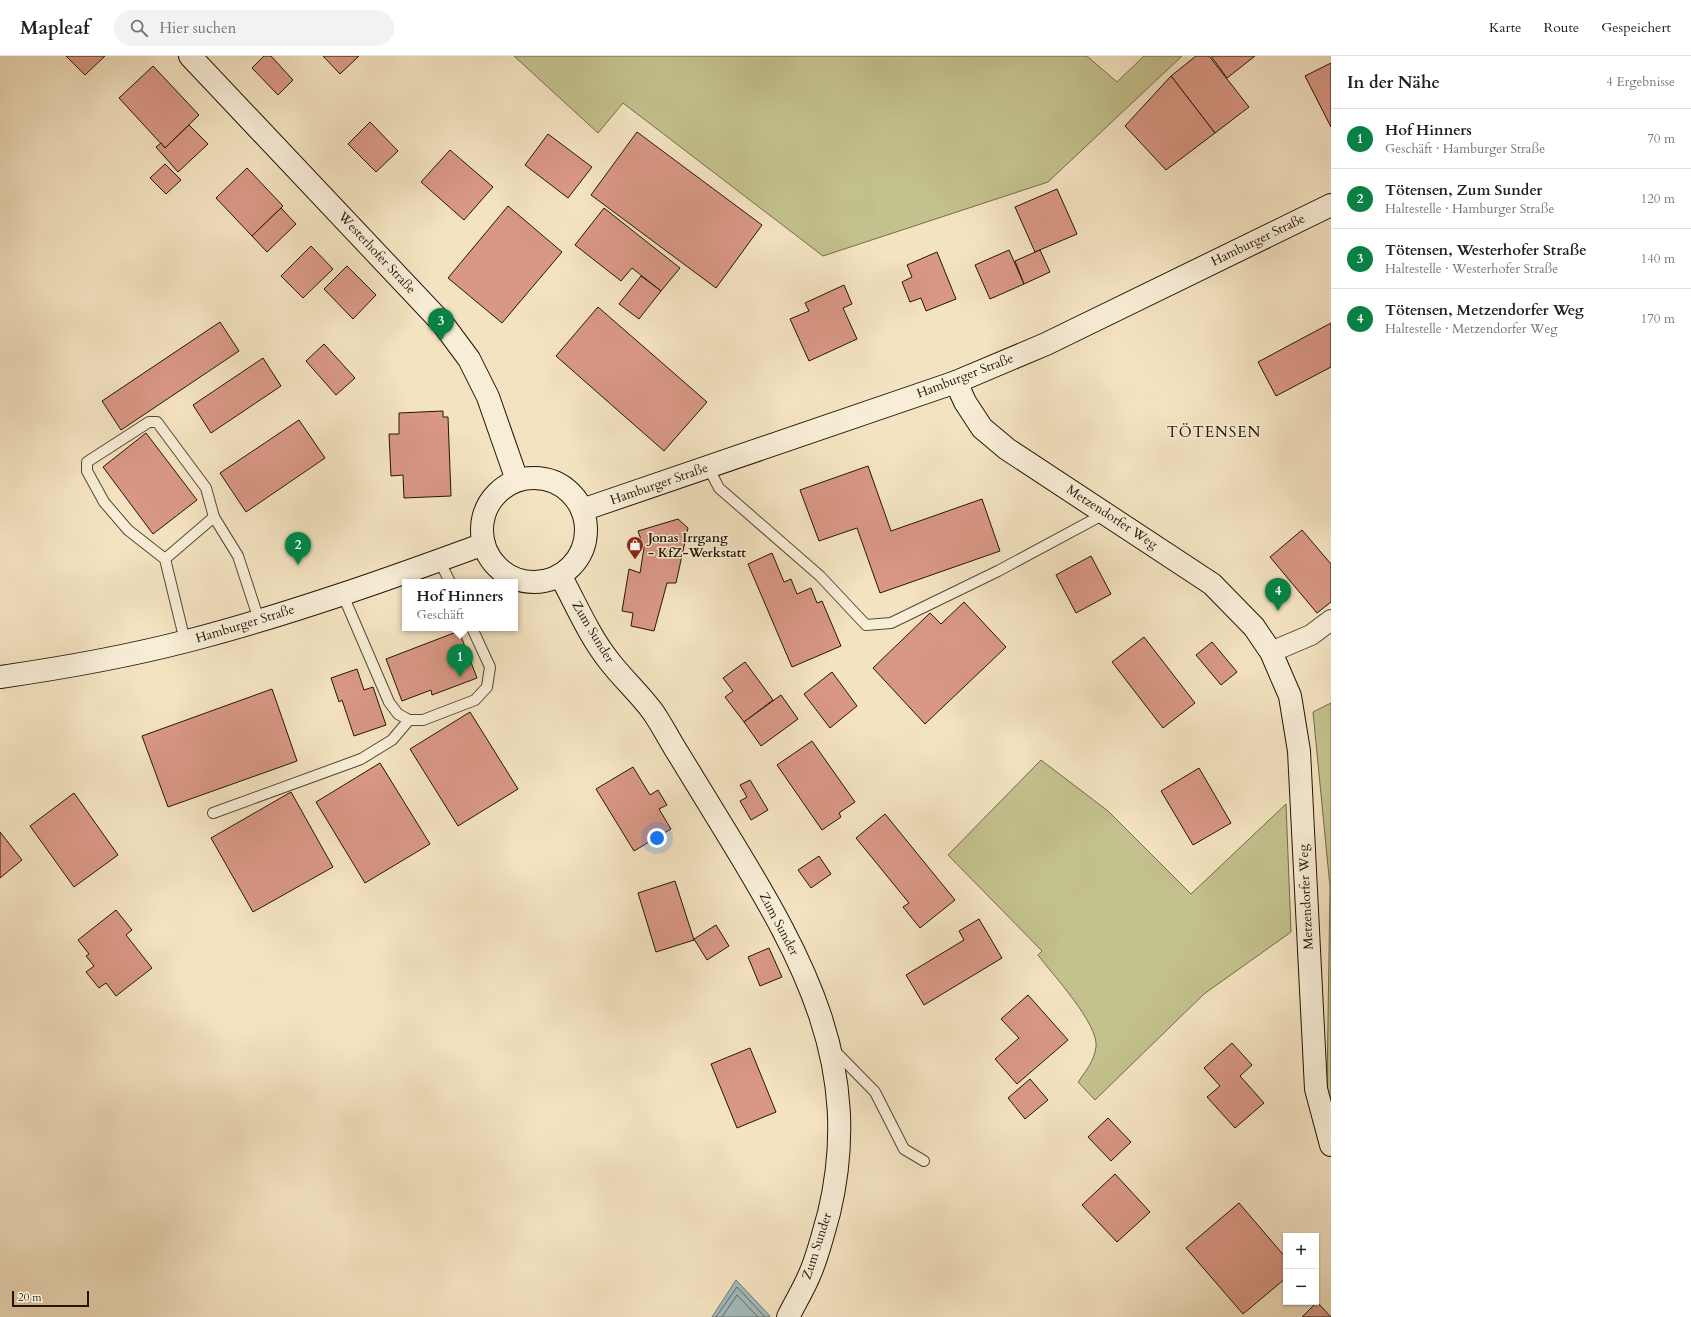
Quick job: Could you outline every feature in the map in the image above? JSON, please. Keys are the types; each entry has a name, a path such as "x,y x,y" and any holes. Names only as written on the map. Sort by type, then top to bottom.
{"main road":[{"name":"Westerhofer Straße","path":"190,56 443,324 469,359 488,397 517,480"},
{"name":"Hamburger Straße","path":"582,510 956,382 1046,344 1331,205"},
{"name":"Metzendorfer Weg","path":"956,382 965,402 982,428 1007,449 1212,584 1254,627 1271,652 1290,696 1299,751 1316,1089 1331,1145"},
{"path":"514,579 501,571 490,559 484,544 481,529 484,513 492,499 503,488 517,480 539,478 560,485 570,491 582,510 586,535 584,547 570,568 560,576 545,581 530,582 518,580"},
{"name":"Hamburger Straße","path":"0,677 74,666 185,641 259,620 484,544"},
{"name":"Zum Sunder","path":"560,576 597,644 609,662 654,713 769,905 803,969 818,1006 829,1044 836,1081 839,1112 840,1152 836,1183 818,1251 809,1275 788,1317"}],"street":[{"path":"1271,652 1311,635 1331,620"}],"lane":[{"path":"185,641 165,559 128,530 104,502 87,471 88,462 149,422 157,422 206,488 214,517 238,556 259,620"},
{"path":"708,467 719,488 820,576 866,625 891,623 998,571 1106,513"},
{"path":"165,559 214,517"},
{"path":"439,560 448,579"},
{"path":"342,593 389,702 398,714 409,720 423,720 475,700 487,687 490,667 473,631"},
{"path":"213,813 361,759 392,740 409,720"},
{"path":"829,1044 875,1092 904,1149 924,1161"}],"shaded area":[{"path":"514,56 1087,56 1117,82 1144,56 1182,56 1048,182 823,256 623,103 598,133"},
{"path":"1331,703 1331,1102 1327,1087 1330,887 1313,712"},
{"path":"1041,760 1108,811 1191,894 1286,804 1291,932 1204,994 1095,1100 1078,1082 1092,1061 1096,1047 1095,1037 1083,1013 1038,955 1042,951 948,855"}],"water":[{"path":"736,1280 770,1316 769,1317 712,1317"}],"building":[{"path":"66,56 105,56 85,75"},
{"path":"264,56 271,56 293,80 278,95 252,68"},
{"path":"323,56 359,56 340,74"},
{"path":"1196,56 1209,56 1249,107 1215,133 1171,76"},
{"path":"1211,56 1255,56 1227,78"},
{"path":"1331,63 1331,127 1305,76"},
{"path":"153,66 199,115 165,148 119,98"},
{"path":"1171,76 1215,133 1166,170 1125,126"},
{"path":"370,122 398,151 376,172 348,144"},
{"path":"189,125 208,144 178,172 156,147 161,143 165,148"},
{"path":"637,132 762,225 716,288 591,195"},
{"path":"548,134 592,167 568,198 525,165"},
{"path":"450,150 493,187 464,220 421,182"},
{"path":"165,164 181,180 166,194 150,178"},
{"path":"247,168 283,206 252,236 216,198"},
{"path":"1057,189 1077,234 1035,252 1015,207"},
{"path":"508,206 562,252 502,323 448,278"},
{"path":"281,208 296,224 267,252 252,236"},
{"path":"604,208 680,268 661,291 632,268 621,281 575,245"},
{"path":"311,246 333,269 303,298 281,276"},
{"path":"1009,250 1024,284 990,299 975,265"},
{"path":"1040,250 1050,272 1024,284 1015,261"},
{"path":"937,252 956,299 926,311 921,298 910,302 902,282 912,277 907,265"},
{"path":"347,266 376,295 353,319 324,289"},
{"path":"641,276 661,291 639,319 619,304"},
{"path":"844,285 852,304 843,308 857,339 809,361 790,319 809,311 805,303"},
{"path":"598,307 707,402 664,451 556,356"},
{"path":"220,322 239,351 121,430 102,401"},
{"path":"1331,323 1331,367 1276,396 1258,362"},
{"path":"324,344 355,378 336,395 306,361"},
{"path":"263,358 281,386 211,433 193,405"},
{"path":"443,411 443,417 448,417 451,496 404,498 403,475 391,476 389,434 399,434 399,413"},
{"path":"299,420 325,458 246,512 220,473"},
{"path":"146,433 197,500 153,534 103,467"},
{"path":"868,466 891,531 982,499 1000,551 880,593 857,528 819,541 800,490"},
{"path":"678,519 688,528 676,583 667,583 654,631 631,626 633,613 622,611 629,569 640,573 644,548 638,531"},
{"path":"1302,530 1331,564 1331,602 1317,613 1270,557"},
{"path":"772,553 784,582 791,579 797,594 811,588 817,603 822,601 841,646 792,667 748,564"},
{"path":"1091,556 1111,594 1076,613 1056,575"},
{"path":"964,602 1006,647 925,724 873,668 930,613 941,624"},
{"path":"459,631 477,678 432,695 431,690 402,701 386,659"},
{"path":"1144,637 1195,703 1163,728 1112,662"},
{"path":"1212,642 1237,672 1221,685 1196,655"},
{"path":"745,662 773,700 744,722 725,697 733,691 723,678"},
{"path":"357,669 364,690 373,687 386,725 354,736 342,700 339,702 331,678"},
{"path":"832,672 857,706 830,728 804,694"},
{"path":"272,689 297,761 168,807 142,736"},
{"path":"781,695 798,719 761,746 744,722"},
{"path":"470,712 518,789 458,826 410,749"},
{"path":"812,741 855,802 839,813 841,817 822,830 777,765"},
{"path":"380,763 430,844 365,883 316,802"},
{"path":"633,767 650,795 658,790 667,805 659,809 671,829 634,851 596,789"},
{"path":"1199,768 1231,823 1193,845 1161,791"},
{"path":"750,780 768,810 751,820 740,801 747,797 740,785"},
{"path":"291,792 333,867 253,912 211,838"},
{"path":"74,793 118,855 74,887 30,826"},
{"path":"885,814 955,900 920,928 903,907 909,903 856,838"},
{"path":"0,832 22,860 0,878"},
{"path":"819,856 831,874 811,888 798,870"},
{"path":"675,881 694,940 656,952 638,893"},
{"path":"116,910 132,930 126,935 152,968 116,996 106,983 99,988 86,972 94,966 86,956 89,954 78,940"},
{"path":"979,919 1002,958 924,1005 906,975 964,940 959,931"},
{"path":"716,925 729,946 707,960 694,939"},
{"path":"769,948 782,977 760,986 748,957"},
{"path":"1028,995 1068,1040 1017,1084 995,1059 1019,1038 1001,1019"},
{"path":"1232,1043 1252,1065 1240,1076 1264,1103 1235,1128 1207,1097 1220,1086 1204,1068"},
{"path":"750,1048 776,1112 737,1128 711,1064"},
{"path":"1030,1079 1048,1100 1025,1119 1008,1098"},
{"path":"1108,1118 1131,1142 1111,1161 1088,1137"},
{"path":"1115,1174 1150,1212 1117,1242 1082,1205"},
{"path":"1239,1203 1283,1254 1283,1281 1243,1314 1186,1248"},
{"path":"1319,1304 1331,1317 1302,1317 1314,1305"}],"place":[{"name":"Tötensen, Westerhofer Straße","path":"441,341"},
{"name":"Jonas Irrgang - KfZ-Werkstatt","path":"635,560"},
{"name":"Tötensen, Zum Sunder","path":"298,565"},
{"name":"Tötensen, Metzendorfer Weg","path":"1278,611"},
{"name":"Hof Hinners","path":"460,677"}],"district":[{"name":"TÖTENSEN","path":"1214,432"}]}
